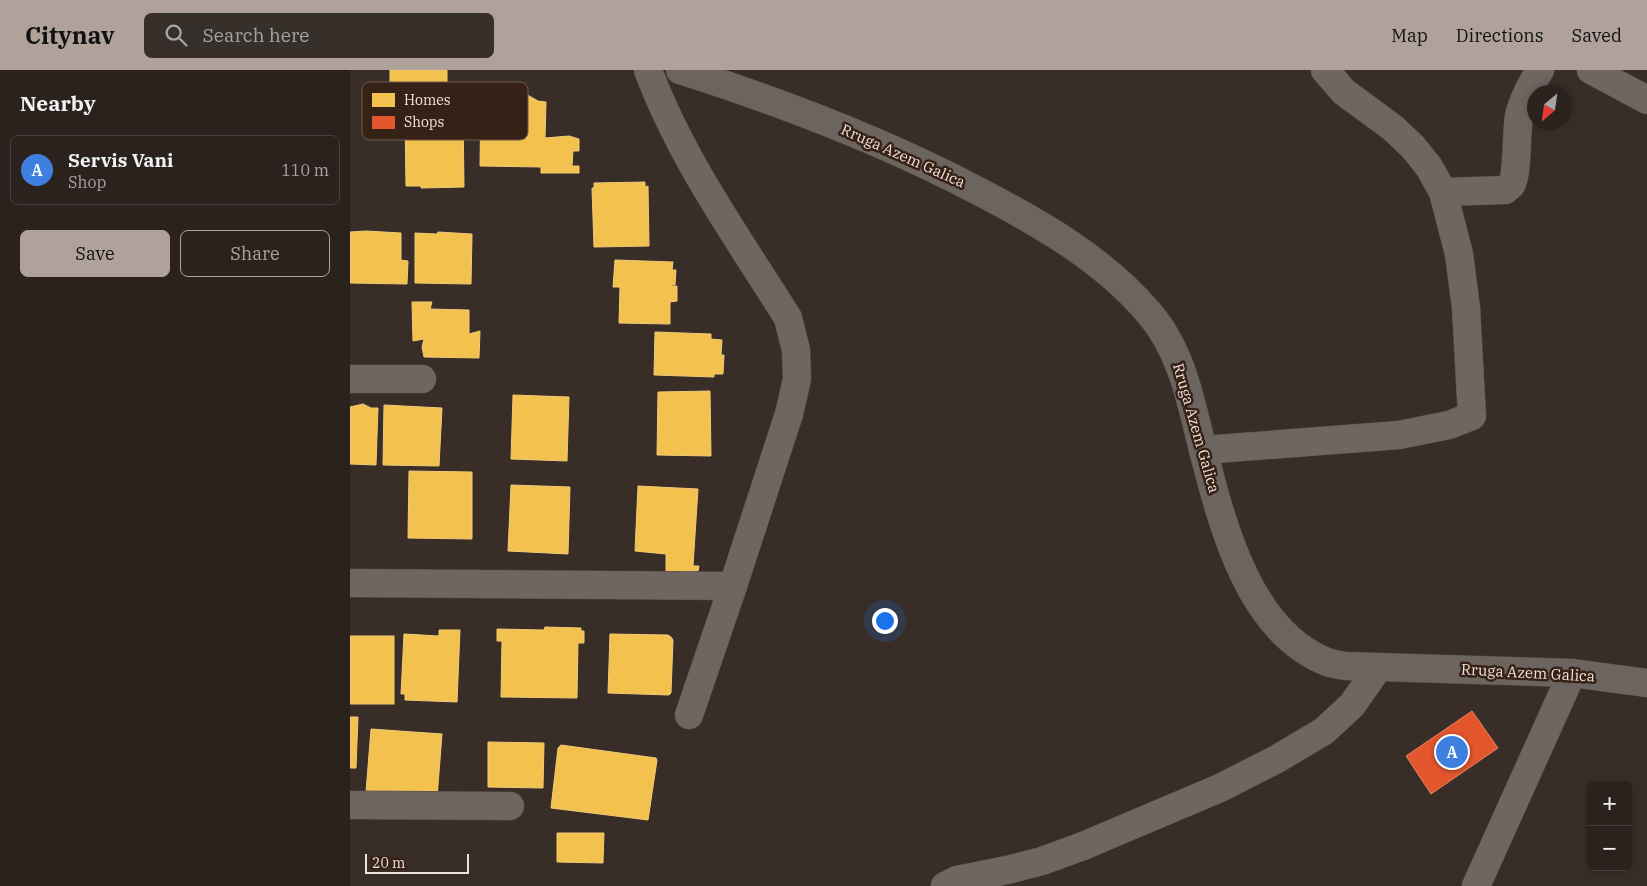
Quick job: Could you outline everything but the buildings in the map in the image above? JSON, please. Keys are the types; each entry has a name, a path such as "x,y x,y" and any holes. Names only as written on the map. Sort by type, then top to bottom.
{"main road":[{"name":"Rruga Azem Galica","path":"680,70 797,109 883,145 958,180 1025,215 1068,242 1102,267 1125,288 1150,314 1168,340 1182,369 1218,507 1238,562 1254,595 1287,636 1307,651 1327,662 1346,666 1572,673 1647,683"}],"street":[{"path":"648,70 678,139 788,318 796,350 797,380 789,414 734,586 689,715"},
{"path":"1203,450 1398,436 1450,425 1472,416 1465,299 1459,254 1444,192 1430,167 1413,147 1393,128 1344,92 1325,70"},
{"path":"1444,192 1505,190 1511,185 1515,175 1519,116 1525,94 1540,70"},
{"path":"1592,70 1647,100"},
{"path":"350,379 422,379"},
{"path":"350,583 734,586"},
{"path":"945,886 957,880 1006,870 1058,855 1220,788 1277,759 1324,731 1352,705 1378,668"},
{"path":"1476,886 1572,673"},
{"path":"350,805 510,806"}],"place":[{"name":"Servis Vani","path":"1452,752"}]}
